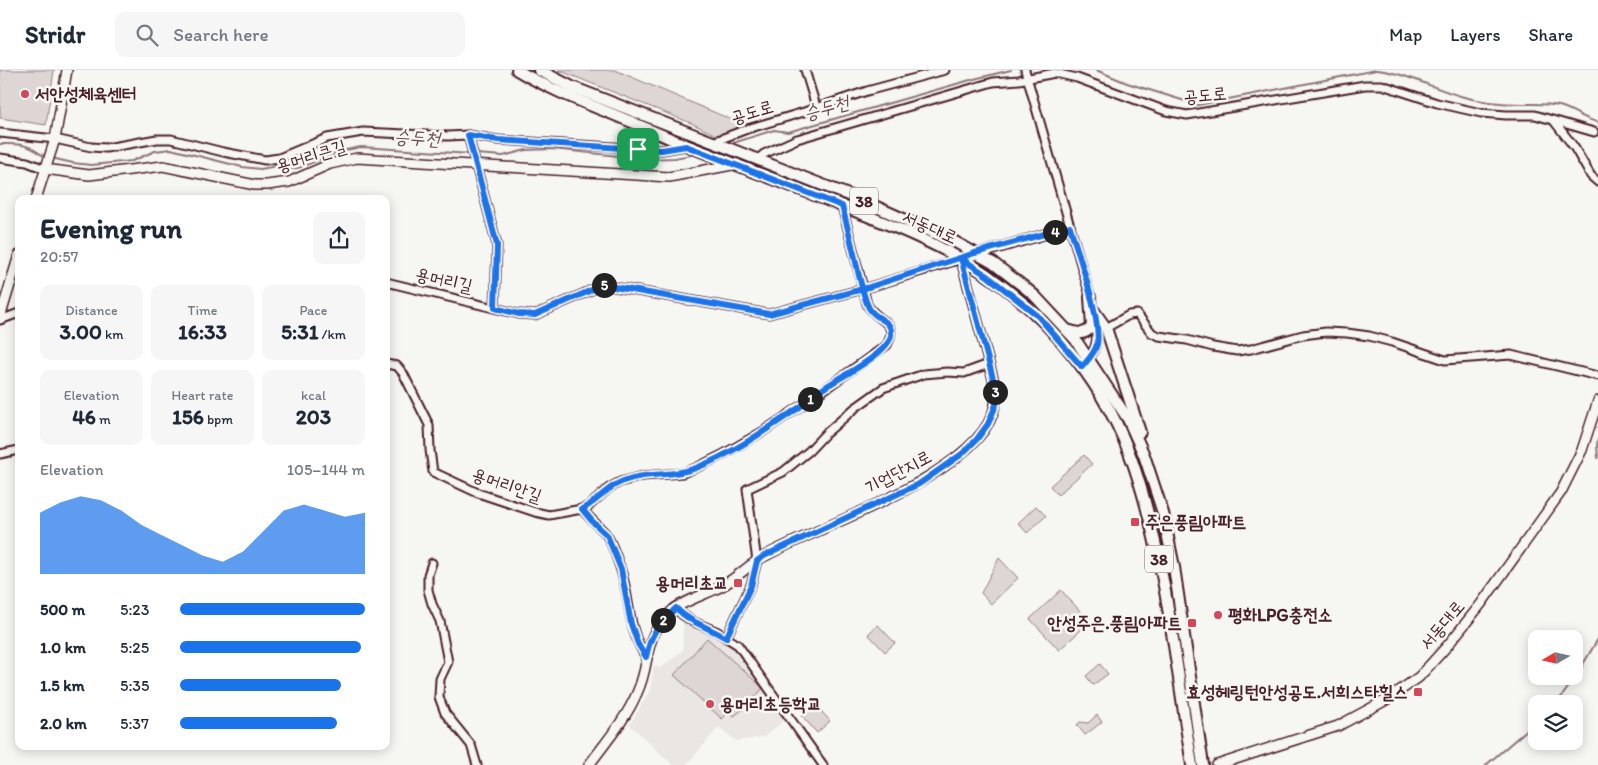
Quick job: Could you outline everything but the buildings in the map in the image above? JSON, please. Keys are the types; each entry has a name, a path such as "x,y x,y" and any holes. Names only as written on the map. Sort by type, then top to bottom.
{"main road":[{"name":"서동대로","path":"517,70 540,84 574,99 689,147 842,206 961,258 993,280 1037,315 1082,367 1105,401 1134,467 1160,560 1192,765"},
{"name":"서동대로","path":"539,70 572,87 888,211 958,243 993,262 1029,291 1067,330 1089,358 1128,419 1144,455 1163,513 1174,567 1203,765"},
{"path":"1067,330 1080,333 1087,332 1092,327 1090,297"},
{"path":"1094,311 1106,328 1140,434 1144,455"}],"street":[{"path":"37,195 54,141 67,70"},
{"path":"805,70 815,103"},
{"name":"공도로","path":"715,143 747,129 867,91 945,70"},
{"path":"1026,74 1094,311 1098,336 1096,346 1082,367"},
{"name":"공도로","path":"754,158 797,139 1026,74 1055,74 1070,77 1166,111 1188,114 1366,85 1382,85 1438,103 1481,113 1535,115 1594,132"},
{"path":"1554,121 1574,147 1591,176 1598,182"},
{"path":"0,132 92,148 106,148 171,139 265,160 279,158 327,138 363,132 662,150 689,147"},
{"name":"용머리길","path":"469,138 497,245 495,308"},
{"path":"0,158 46,165"},
{"name":"용머리큰길","path":"46,165 89,175 163,166 255,185 267,185 289,182 330,164 357,158 475,162 669,177 734,163"},
{"name":"용머리안길","path":"390,365 397,366 403,373 429,425 433,472 478,493 535,512 549,515 582,509 589,506 609,488 620,482 643,476 683,473 722,455 762,432 887,345 891,336 890,328 887,322 870,310 842,206"},
{"path":"961,258 1070,227"},
{"name":"용머리길","path":"390,283 519,314 535,315 603,285 769,314 863,289 961,258"},
{"name":"기업단지로","path":"589,765 623,718 638,693 650,641 656,628 676,608 724,585 764,556 919,484 962,454 977,439 988,424 996,405 995,386 961,258"},
{"path":"0,319 15,268"},
{"path":"0,319 15,313"},
{"path":"1106,328 1129,315 1137,314 1152,333 1160,336 1187,340 1213,348 1237,351 1303,335 1326,332 1347,333 1392,342 1445,360 1511,355 1598,376"},
{"path":"726,638 751,586 757,561 747,489 784,472 809,451 824,434 883,388 924,374 964,373 989,364"},
{"name":"서동대로","path":"1217,765 1338,726 1388,699 1419,677 1481,604 1561,492 1582,450 1598,402"},
{"path":"0,454 15,451"},
{"path":"582,509 607,535 621,569 631,624 638,644 646,657"},
{"path":"432,562 428,575 428,590 440,621 448,662 440,680 439,697 445,714 470,746 477,765"},
{"path":"676,608 694,622 716,631 738,645 823,765"}],"shaded area":[{"name":"서안성체육센터","path":"0,70 54,70 46,125 0,118"},
{"path":"558,70 615,70 744,125 718,136 691,123"},
{"path":"1084,455 1092,464 1058,495 1050,486"},
{"path":"1036,506 1046,516 1027,533 1018,523"},
{"path":"999,558 1018,578 991,604 981,593"},
{"path":"1061,590 1090,622 1059,650 1030,619"},
{"name":"용머리초등학교","path":"683,617 699,631 715,635 739,651 788,717 764,737 736,741 719,727 686,765 673,765 630,725 650,690 654,666 661,668 683,650"},
{"path":"878,625 895,643 885,652 868,634"},
{"path":"707,638 763,688 746,707 734,716 729,712 722,719 674,675"},
{"path":"1100,664 1108,674 1093,685 1086,676"},
{"path":"815,704 830,721 817,733 802,716"},
{"path":"1097,715 1102,722 1085,735 1077,725 1080,722 1088,723"}],"waterway":[{"name":"승두천","path":"730,144 774,130 788,132 1011,70"},
{"name":"승두천","path":"1096,70 1127,83 1198,105 1376,70"},
{"name":"승두천","path":"1376,70 1399,74 1453,94 1478,100 1559,106 1598,122"},
{"name":"승두천","path":"0,144 25,146 47,157"},
{"name":"승두천","path":"51,158 91,165 132,161 155,151 171,149 242,167 261,169 281,165 292,169 341,151 361,147 471,154"},
{"name":"승두천","path":"476,154 503,156 526,150 553,149 647,159 675,158 697,154"},
{"path":"1598,439 1598,458"},
{"path":"1563,695 1598,639"},
{"path":"1486,765 1528,729"}],"place":[{"name":"서안성체육센터","path":"25,94"},
{"name":"주은풍림아파트","path":"1135,522"},
{"name":"용머리초교","path":"738,583"},
{"name":"평화LPG충전소","path":"1218,615"},
{"name":"안성주은.풍림아파트","path":"1192,623"},
{"name":"효성헤링턴안성공도.서희스타힐스","path":"1418,692"},
{"name":"용머리초등학교","path":"710,704"}],"route":[{"path":"638,149 498,140 468,135 497,245 495,308 519,314 535,315 576,295 603,285 769,314 863,289 975,253 1070,227 1094,311 1098,336 1092,355 1082,367 1037,315 1015,296 961,258 995,386 996,405 988,424 977,439 962,454 919,484 764,556 757,561 751,586 726,638 716,631 694,622 676,608 656,628 646,657 638,644 631,624 621,569 607,535 582,509 589,506 609,488 620,482 643,476 683,473 722,455 762,432 827,386 845,376 879,352 887,345 891,336 887,322 876,316 867,304 863,289 842,206 738,164 686,146 662,150 638,149"}]}
